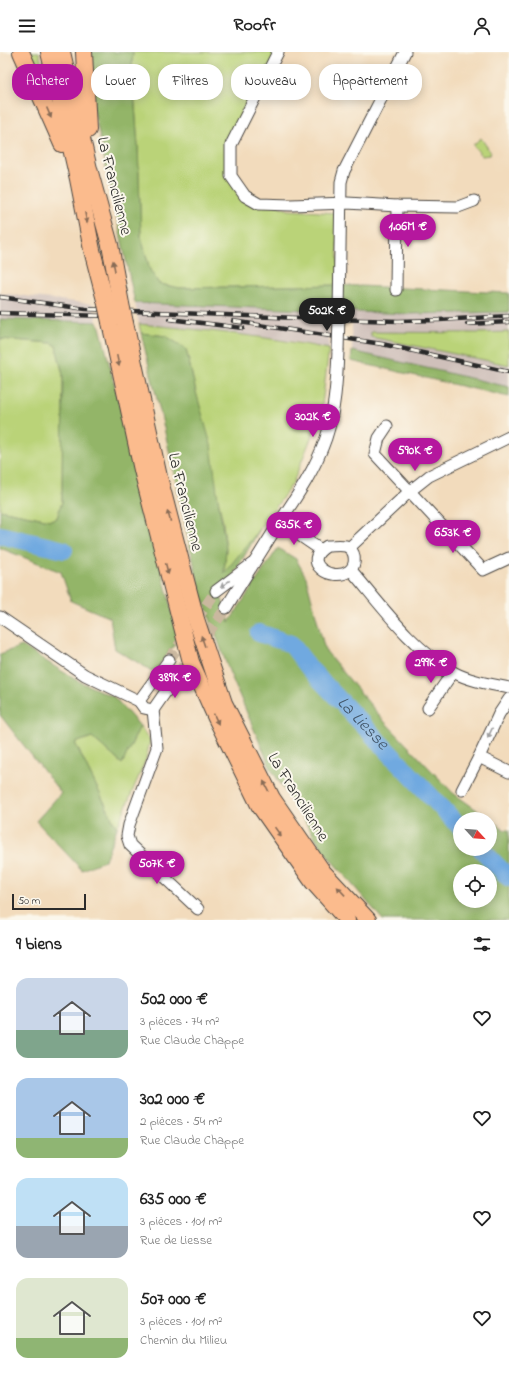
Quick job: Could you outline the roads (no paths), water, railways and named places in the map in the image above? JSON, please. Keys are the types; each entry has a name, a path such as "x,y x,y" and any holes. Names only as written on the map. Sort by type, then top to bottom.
{"highway":[{"path":"21,52 84,174"},
{"name":"La Francilienne","path":"49,52 84,174 110,245 114,304 142,470 191,662 216,718 259,804 313,882 347,920"},
{"name":"La Francilienne","path":"62,52 84,174"},
{"path":"84,52 84,174"},
{"name":"La Francilienne","path":"118,323 196,619 224,703 272,798 323,872 368,920"}],"street":[{"path":"278,52 230,145 231,176 245,196 259,204 291,205 341,203 458,207 474,201"},
{"path":"226,608 302,490 315,467 326,437 337,380 341,182 344,171 405,52"},
{"path":"396,290 397,206"},
{"path":"387,426 379,438 375,454 483,570 509,558"},
{"path":"349,548 410,491 429,476 509,437"},
{"path":"280,522 321,550"},
{"path":"327,546 344,546 349,548 354,553 355,559 351,570 345,573 329,574 321,570 317,563 317,556 321,550 327,546"},
{"path":"216,591 257,560"},
{"path":"351,570 410,638 434,659 453,672 468,679 509,688"},
{"path":"0,617 85,675 139,701 144,708 153,710"},
{"path":"139,701 169,660"},
{"path":"428,708 453,672"},
{"path":"178,674 153,710 157,748 126,836 130,845 198,909"},
{"path":"462,790 499,714 509,699"},
{"path":"479,757 509,772"}],"waterway":[{"name":"La Liesse","path":"0,535 64,550"},
{"name":"La Liesse","path":"259,633 291,644 310,669 453,820"},
{"name":"La Liesse","path":"488,856 509,878"}],"tunnel":[{"path":"169,660 216,591"},
{"path":"178,674 226,608"}],"railway":[{"path":"0,297 86,309 298,318 398,321 509,316"},
{"path":"0,313 107,316"},
{"path":"169,319 243,328"},
{"path":"233,321 382,344 509,372"},
{"path":"467,324 509,322"}]}
